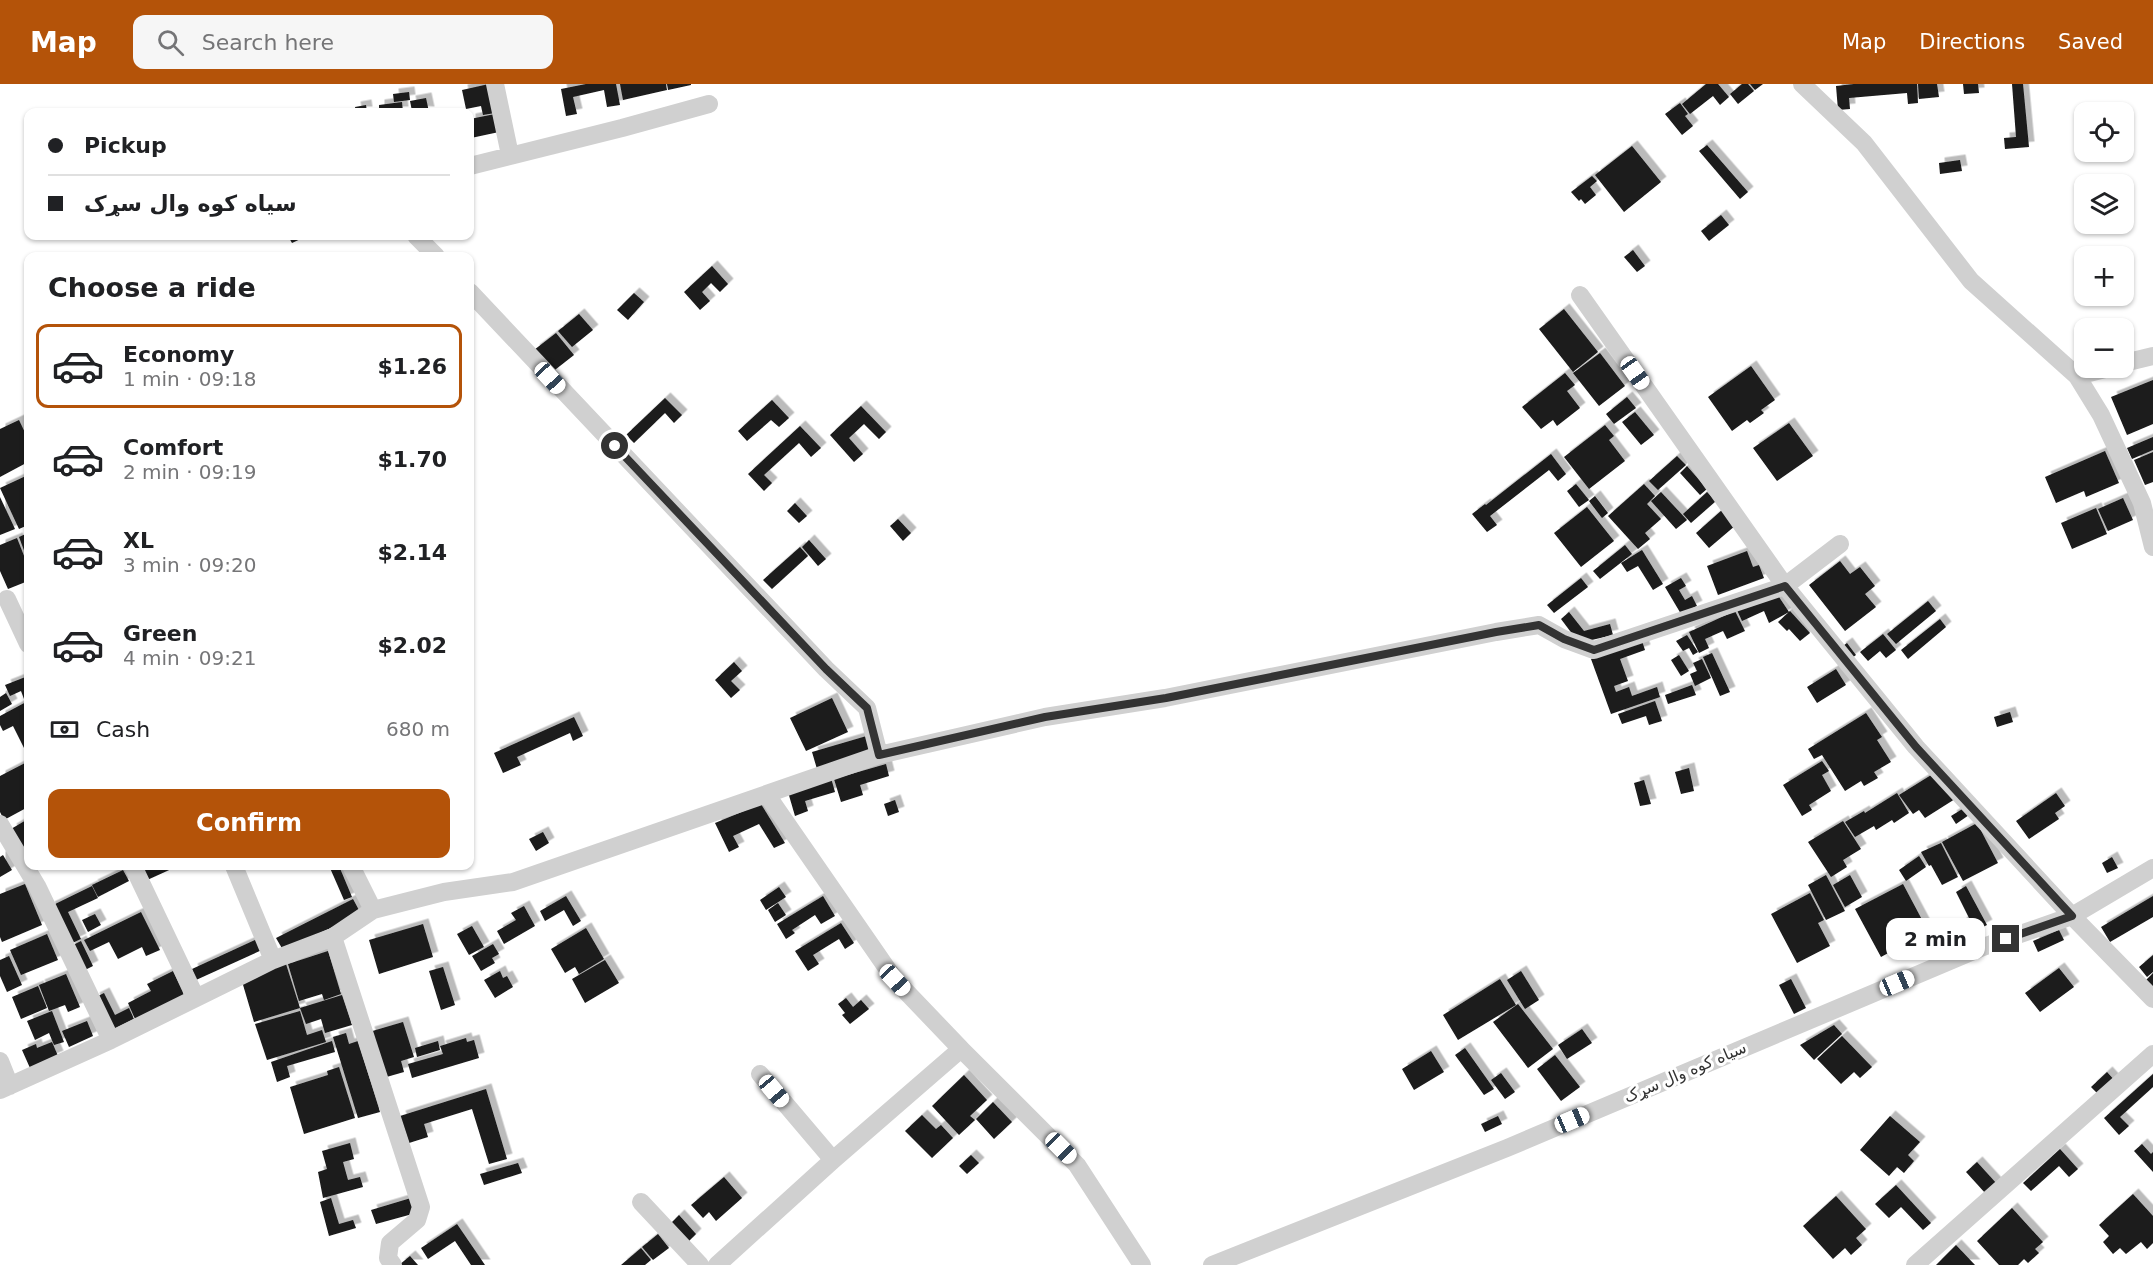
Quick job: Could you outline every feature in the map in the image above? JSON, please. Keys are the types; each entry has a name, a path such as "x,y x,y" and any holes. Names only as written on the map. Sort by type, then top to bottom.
{"street":[{"path":"495,84 510,155"},
{"path":"1802,84 1864,143 1971,281 2074,373"},
{"path":"474,165 709,104"},
{"path":"420,240 432,252"},
{"path":"1580,295 1785,586 1916,747 2072,916 2153,999"},
{"path":"474,296 826,669 867,708 879,755"},
{"path":"2134,361 2153,356"},
{"path":"2078,378 2101,415 2142,503 2153,547"},
{"path":"0,1060 5,1088 111,1040 273,960 333,937 373,910 444,892 513,882 879,755 1045,717 1166,698 1539,625 1564,639 1594,650 1785,586 1840,544"},
{"path":"7,599 24,636"},
{"path":"767,795 895,980 1077,1165 1142,1265"},
{"path":"0,824 24,864"},
{"name":"سیاه کوه وال سړک","path":"1212,1265 1518,1143 1983,946 2072,916 2153,868"},
{"path":"27,870 111,1040"},
{"path":"135,870 196,998"},
{"path":"236,870 273,960"},
{"path":"353,870 373,910"},
{"path":"333,937 421,1207 417,1220 390,1243 388,1258 393,1265"},
{"path":"717,1265 961,1049"},
{"path":"1916,1265 2153,1054"},
{"path":"760,1074 833,1160"},
{"path":"641,1202 699,1265"}],"building":[{"path":"489,84 495,113 483,115 481,106 466,108 462,90"},
{"path":"586,84 616,84 620,105 607,107 604,90 573,97 577,114 566,116 561,89"},
{"path":"620,84 666,84 667,90 623,100"},
{"path":"667,84 691,84 691,85 668,90"},
{"path":"1706,84 1718,84 1729,97 1720,105 1713,96 1690,114 1682,104"},
{"path":"1742,84 1748,84 1754,91 1738,104 1730,94"},
{"path":"1750,84 1763,84 1755,90"},
{"path":"1917,84 1918,103 1908,104 1907,93 1849,98 1850,109 1838,110 1836,86"},
{"path":"1918,84 1937,84 1939,97 1919,99"},
{"path":"1963,84 1978,84 1979,93 1964,94"},
{"path":"2012,84 2023,84 2029,147 2005,149 2004,138 2016,137"},
{"path":"409,92 410,100 394,102 393,94"},
{"path":"426,98 428,108 411,108 410,101"},
{"path":"402,102 403,108 379,108 379,105"},
{"path":"1680,103 1688,114 1685,116 1693,126 1682,135 1665,114"},
{"path":"366,105 366,108 355,108"},
{"path":"495,114 499,132 474,137 474,118"},
{"path":"1707,145 1748,192 1740,199 1699,151"},
{"path":"1632,146 1661,182 1624,212 1595,175"},
{"path":"1960,160 1962,171 1940,174 1939,163"},
{"path":"1592,176 1597,181 1590,187 1596,195 1585,204 1571,192"},
{"path":"1721,215 1729,225 1709,241 1701,231"},
{"path":"1633,250 1645,266 1637,272 1624,257"},
{"path":"712,266 728,284 720,292 711,283 702,292 710,301 700,310 684,292"},
{"path":"634,293 644,302 628,320 617,310"},
{"path":"1564,309 1598,352 1573,372 1539,329"},
{"path":"579,314 593,330 572,347 558,331"},
{"path":"556,333 574,355 551,373 534,350"},
{"path":"1600,353 1625,386 1599,406 1573,373"},
{"path":"1751,366 1775,400 1761,410 1764,413 1750,423 1747,420 1732,431 1708,397"},
{"path":"1565,373 1575,385 1567,391 1580,408 1557,426 1553,420 1541,429 1522,407"},
{"path":"2153,380 2153,424 2127,435 2111,397"},
{"path":"1627,397 1636,408 1614,424 1606,414"},
{"path":"665,398 682,415 674,423 665,413 634,443 626,435"},
{"path":"772,400 789,418 779,427 771,420 747,441 738,431"},
{"path":"861,406 886,432 879,439 864,424 849,438 863,454 854,462 830,435"},
{"path":"1635,412 1654,435 1641,445 1622,422"},
{"path":"19,420 24,431 24,464 0,477 0,429"},
{"path":"1789,423 1813,456 1777,481 1753,448"},
{"path":"1605,425 1614,436 1609,440 1625,461 1589,489 1564,457"},
{"path":"800,426 821,448 811,457 799,443 764,475 772,483 764,491 748,474"},
{"path":"2153,437 2153,450 2132,459 2127,448"},
{"path":"2105,451 2119,483 2086,497 2084,491 2056,503 2045,477"},
{"path":"2153,452 2153,482 2145,485 2134,460"},
{"path":"1551,454 1566,474 1558,481 1549,470 1490,516 1497,525 1487,532 1472,514"},
{"path":"1677,456 1686,465 1658,490 1649,481"},
{"path":"1687,466 1707,489 1700,495 1680,473"},
{"path":"24,477 24,527 19,529 0,488"},
{"path":"1576,484 1589,500 1579,507 1567,491"},
{"path":"1644,484 1655,496 1647,504 1661,519 1645,533 1650,539 1638,549 1608,516"},
{"path":"1661,492 1687,520 1676,529 1651,501"},
{"path":"1707,492 1716,501 1691,523 1683,514"},
{"path":"1595,496 1608,513 1602,518 1589,501"},
{"path":"0,497 15,529 0,535"},
{"path":"2123,498 2133,520 2108,531 2098,509"},
{"path":"795,503 807,516 799,523 787,511"},
{"path":"1587,507 1614,541 1581,567 1554,533"},
{"path":"2096,508 2107,534 2072,549 2061,523"},
{"path":"1722,510 1736,525 1709,548 1696,533"},
{"path":"898,519 911,533 903,541 890,526"},
{"path":"24,535 24,550 19,537"},
{"path":"17,538 24,556 24,583 8,589 0,571 0,545"},
{"path":"809,540 826,559 818,566 802,547"},
{"path":"1625,545 1632,554 1600,579 1593,571"},
{"path":"800,547 808,556 772,589 763,580"},
{"path":"1642,550 1663,584 1653,590 1638,566 1627,572 1621,563"},
{"path":"1747,551 1753,567 1759,565 1764,578 1718,595 1707,566"},
{"path":"1840,561 1850,574 1860,567 1875,586 1865,594 1876,607 1845,631 1809,585"},
{"path":"1581,578 1588,587 1554,613 1547,605"},
{"path":"1681,578 1686,586 1679,590 1685,600 1692,596 1697,606 1681,614 1665,587"},
{"path":"1775,591 1789,612 1769,623 1764,611 1742,621 1737,610"},
{"path":"1928,601 1936,611 1896,644 1887,634"},
{"path":"1735,611 1745,631 1727,639 1723,631 1705,639 1709,648 1699,653 1689,632"},
{"path":"1790,611 1810,633 1800,641 1789,629 1787,631 1778,622"},
{"path":"1569,612 1584,631 1610,624 1613,635 1579,643 1561,619"},
{"path":"1940,619 1946,627 1908,659 1901,650"},
{"path":"1883,634 1896,650 1886,658 1880,651 1868,661 1860,652"},
{"path":"1687,635 1698,652 1693,655 1689,648 1683,651 1676,641"},
{"path":"1642,641 1645,650 1620,659 1628,681 1614,686 1616,692 1629,687 1632,696 1657,687 1660,697 1611,714 1591,659"},
{"path":"1847,643 1856,655 1849,660 1840,648"},
{"path":"1712,653 1730,692 1720,696 1703,657"},
{"path":"1679,655 1689,671 1681,676 1671,660"},
{"path":"1702,659 1711,678 1695,686 1690,674 1697,671 1693,663"},
{"path":"734,662 742,671 731,681 740,690 731,698 715,680"},
{"path":"1836,669 1846,685 1817,703 1807,687"},
{"path":"24,678 24,699 21,691 10,696 5,685"},
{"path":"1692,685 1696,695 1668,704 1665,695"},
{"path":"6,693 12,704 0,711 0,697"},
{"path":"832,698 848,732 806,751 790,718"},
{"path":"1655,701 1662,721 1649,725 1646,716 1622,724 1618,714"},
{"path":"24,703 24,748 13,726 3,731 0,716"},
{"path":"2010,712 2013,722 1997,727 1994,717"},
{"path":"1866,713 1882,737 1877,740 1891,762 1874,772 1878,778 1864,786 1861,781 1845,791 1822,755 1814,759 1808,749"},
{"path":"574,717 583,736 573,741 570,733 517,757 521,765 503,773 494,753"},
{"path":"870,735 875,752 817,769 812,752"},
{"path":"1822,761 1829,771 1822,775 1831,791 1809,805 1812,810 1802,816 1783,785"},
{"path":"24,764 24,809 4,820 0,812 0,776"},
{"path":"886,764 889,776 860,785 863,795 841,802 834,779"},
{"path":"1689,768 1694,791 1681,794 1675,772"},
{"path":"1936,772 1955,799 1925,818 1919,810 1913,814 1899,795"},
{"path":"831,778 835,792 805,801 808,811 795,816 788,792"},
{"path":"1644,780 1651,804 1640,806 1634,783"},
{"path":"1897,793 1909,813 1894,823 1892,820 1876,830 1874,826 1855,837 1845,822 1864,811 1865,813"},
{"path":"2056,793 2065,806 2055,813 2059,819 2029,839 2016,821"},
{"path":"895,800 899,812 888,816 884,804"},
{"path":"761,804 785,843 774,848 759,824 733,836 739,847 729,852 715,823"},
{"path":"1964,808 1969,815 1956,824 1951,816"},
{"path":"24,821 24,847 21,849 11,829"},
{"path":"1843,821 1861,849 1843,860 1847,867 1831,877 1808,842"},
{"path":"1977,823 1998,863 1963,881 1942,842"},
{"path":"543,832 549,843 536,851 529,839"},
{"path":"1941,843 1958,877 1942,885 1921,852"},
{"path":"3,855 12,870 0,877 0,857"},
{"path":"1919,856 1926,867 1906,881 1899,870"},
{"path":"2112,857 2118,868 2107,873 2102,863"},
{"path":"123,870 129,881 98,897 92,885"},
{"path":"140,870 169,870 145,881"},
{"path":"331,870 341,870 352,897 344,900"},
{"path":"1826,875 1845,911 1826,920 1808,885"},
{"path":"1850,875 1862,897 1845,907 1833,885"},
{"path":"25,884 42,925 2,942 0,894"},
{"path":"1903,884 1928,931 1881,957 1855,909"},
{"path":"92,886 98,898 68,912 81,939 68,945 49,907"},
{"path":"1966,886 1987,925 1967,935 1961,923 1969,918 1956,892"},
{"path":"779,887 786,897 766,910 760,900"},
{"path":"1810,893 1824,920 1818,923 1830,946 1797,963 1771,914"},
{"path":"566,896 581,921 573,926 564,910 545,921 540,911"},
{"path":"823,896 835,916 821,924 815,915 792,930 795,933 786,939 777,924"},
{"path":"2153,896 2153,917 2110,942 2101,927"},
{"path":"353,899 361,914 283,950 276,938"},
{"path":"778,903 786,915 775,922 768,910"},
{"path":"524,906 535,926 504,944 497,931 516,920 511,913"},
{"path":"141,912 160,950 146,956 142,947 118,959 109,942 90,951 84,940"},
{"path":"95,914 101,925 88,932 82,920"},
{"path":"841,923 854,943 845,949 839,939 813,955 819,964 808,971 795,951"},
{"path":"423,924 433,957 379,974 369,940"},
{"path":"472,926 484,947 469,955 457,934"},
{"path":"586,928 604,959 579,974 575,967 565,973 551,949"},
{"path":"2059,930 2064,940 2038,952 2033,941"},
{"path":"47,934 58,960 21,975 10,950"},
{"path":"259,938 264,949 196,980 192,969"},
{"path":"81,941 93,966 81,972 69,947"},
{"path":"493,944 499,954 492,958 495,963 481,971 472,956"},
{"path":"328,951 341,994 324,1000 322,994 299,1001 288,964"},
{"path":"2153,955 2153,972 2147,977 2139,967"},
{"path":"9,956 22,985 7,992 0,976 0,960"},
{"path":"605,960 619,983 585,1003 572,979"},
{"path":"286,964 300,1008 254,1022 241,978"},
{"path":"443,967 455,1005 441,1010 429,971"},
{"path":"2059,968 2074,987 2040,1012 2025,993"},
{"path":"173,971 184,995 135,1019 128,1003 151,991 147,984"},
{"path":"500,971 503,978 507,976 513,987 495,998 484,980"},
{"path":"1521,971 1539,1000 1525,1009 1507,980"},
{"path":"2153,973 2153,987 2146,980"},
{"path":"66,974 80,1007 68,1012 65,1005 49,1011 39,985"},
{"path":"1500,979 1516,1005 1458,1040 1443,1015"},
{"path":"1791,979 1806,1008 1794,1014 1779,985"},
{"path":"38,986 47,1008 21,1019 12,997"},
{"path":"104,993 115,1015 129,1008 134,1019 110,1031 94,998"},
{"path":"342,995 352,1025 325,1033 321,1019 306,1024 300,1008"},
{"path":"846,998 853,1007 861,1000 869,1009 850,1024 842,1015 845,1013 838,1004"},
{"path":"1518,1004 1553,1049 1528,1068 1493,1022"},
{"path":"52,1011 64,1042 54,1045 49,1033 35,1040 27,1021"},
{"path":"300,1011 307,1035 322,1030 326,1042 267,1060 255,1024"},
{"path":"87,1021 93,1036 69,1047 62,1031"},
{"path":"403,1022 414,1057 401,1061 404,1072 383,1078 369,1032"},
{"path":"1834,1025 1842,1034 1814,1060 1800,1045"},
{"path":"1582,1029 1592,1043 1567,1059 1558,1045"},
{"path":"346,1033 349,1044 358,1041 380,1112 358,1118 333,1037"},
{"path":"1842,1036 1872,1067 1860,1078 1854,1072 1841,1084 1817,1059"},
{"path":"466,1038 467,1042 474,1040 479,1058 412,1078 408,1064 443,1054 440,1046"},
{"path":"332,1041 335,1052 287,1066 290,1077 277,1082 271,1062"},
{"path":"438,1041 440,1050 417,1057 415,1048"},
{"path":"52,1042 58,1056 30,1068 22,1050 36,1044 37,1048"},
{"path":"1465,1048 1494,1089 1484,1095 1455,1055"},
{"path":"1431,1051 1444,1072 1414,1090 1402,1069"},
{"path":"1555,1055 1580,1087 1561,1101 1537,1069"},
{"path":"339,1067 355,1118 304,1134 290,1087 328,1075 327,1071"},
{"path":"2107,1072 2116,1082 2100,1096 2091,1087"},
{"path":"1501,1073 1515,1092 1505,1099 1491,1080"},
{"path":"2153,1074 2153,1087 2120,1117 2129,1126 2119,1135 2104,1118"},
{"path":"964,1075 987,1100 970,1116 975,1120 959,1135 932,1106"},
{"path":"486,1089 507,1159 489,1164 472,1109 424,1124 428,1137 409,1143 400,1116"},
{"path":"993,1102 1012,1122 994,1139 976,1119"},
{"path":"922,1115 936,1129 941,1125 953,1138 932,1158 905,1131"},
{"path":"1498,1116 1502,1124 1485,1132 1481,1124"},
{"path":"1890,1116 1920,1142 1908,1155 1914,1161 1904,1173 1897,1167 1889,1176 1860,1150"},
{"path":"350,1143 354,1159 343,1162 348,1180 360,1177 363,1187 323,1198 318,1172 327,1169 322,1151"},
{"path":"2142,1144 2151,1154 2153,1152 2153,1172 2134,1151"},
{"path":"2060,1149 2078,1169 2069,1177 2059,1166 2031,1191 2023,1183"},
{"path":"971,1155 979,1163 967,1174 959,1166"},
{"path":"1977,1162 1997,1184 1986,1194 1966,1172"},
{"path":"518,1163 522,1173 484,1185 480,1174"},
{"path":"724,1177 742,1198 716,1221 709,1212 703,1218 691,1205"},
{"path":"1896,1185 1931,1223 1923,1230 1901,1207 1889,1218 1875,1204"},
{"path":"2133,1194 2153,1216 2153,1243 2147,1249 2141,1242 2126,1254 2120,1248 2113,1254 2103,1242 2109,1236 2099,1225"},
{"path":"1836,1196 1866,1229 1856,1238 1862,1245 1851,1255 1845,1248 1833,1259 1803,1226"},
{"path":"331,1198 339,1224 353,1220 356,1228 329,1236 320,1202"},
{"path":"411,1198 416,1213 376,1224 371,1210"},
{"path":"2012,1208 2043,1242 2035,1249 2039,1253 2028,1263 2024,1259 2018,1265 1999,1265 1977,1241"},
{"path":"679,1215 696,1234 687,1243 670,1224"},
{"path":"457,1224 485,1265 471,1265 455,1241 428,1259 421,1248"},
{"path":"658,1234 669,1248 653,1260 642,1247"},
{"path":"1956,1245 1975,1265 1936,1265"},
{"path":"641,1248 651,1260 645,1265 621,1265"},
{"path":"410,1256 418,1265 399,1265"}],"route":[{"path":"615,446 826,669 867,708 879,755 1045,717 1166,698 1539,625 1564,639 1594,650 1785,586 1916,747 2072,916 2006,939"}]}
